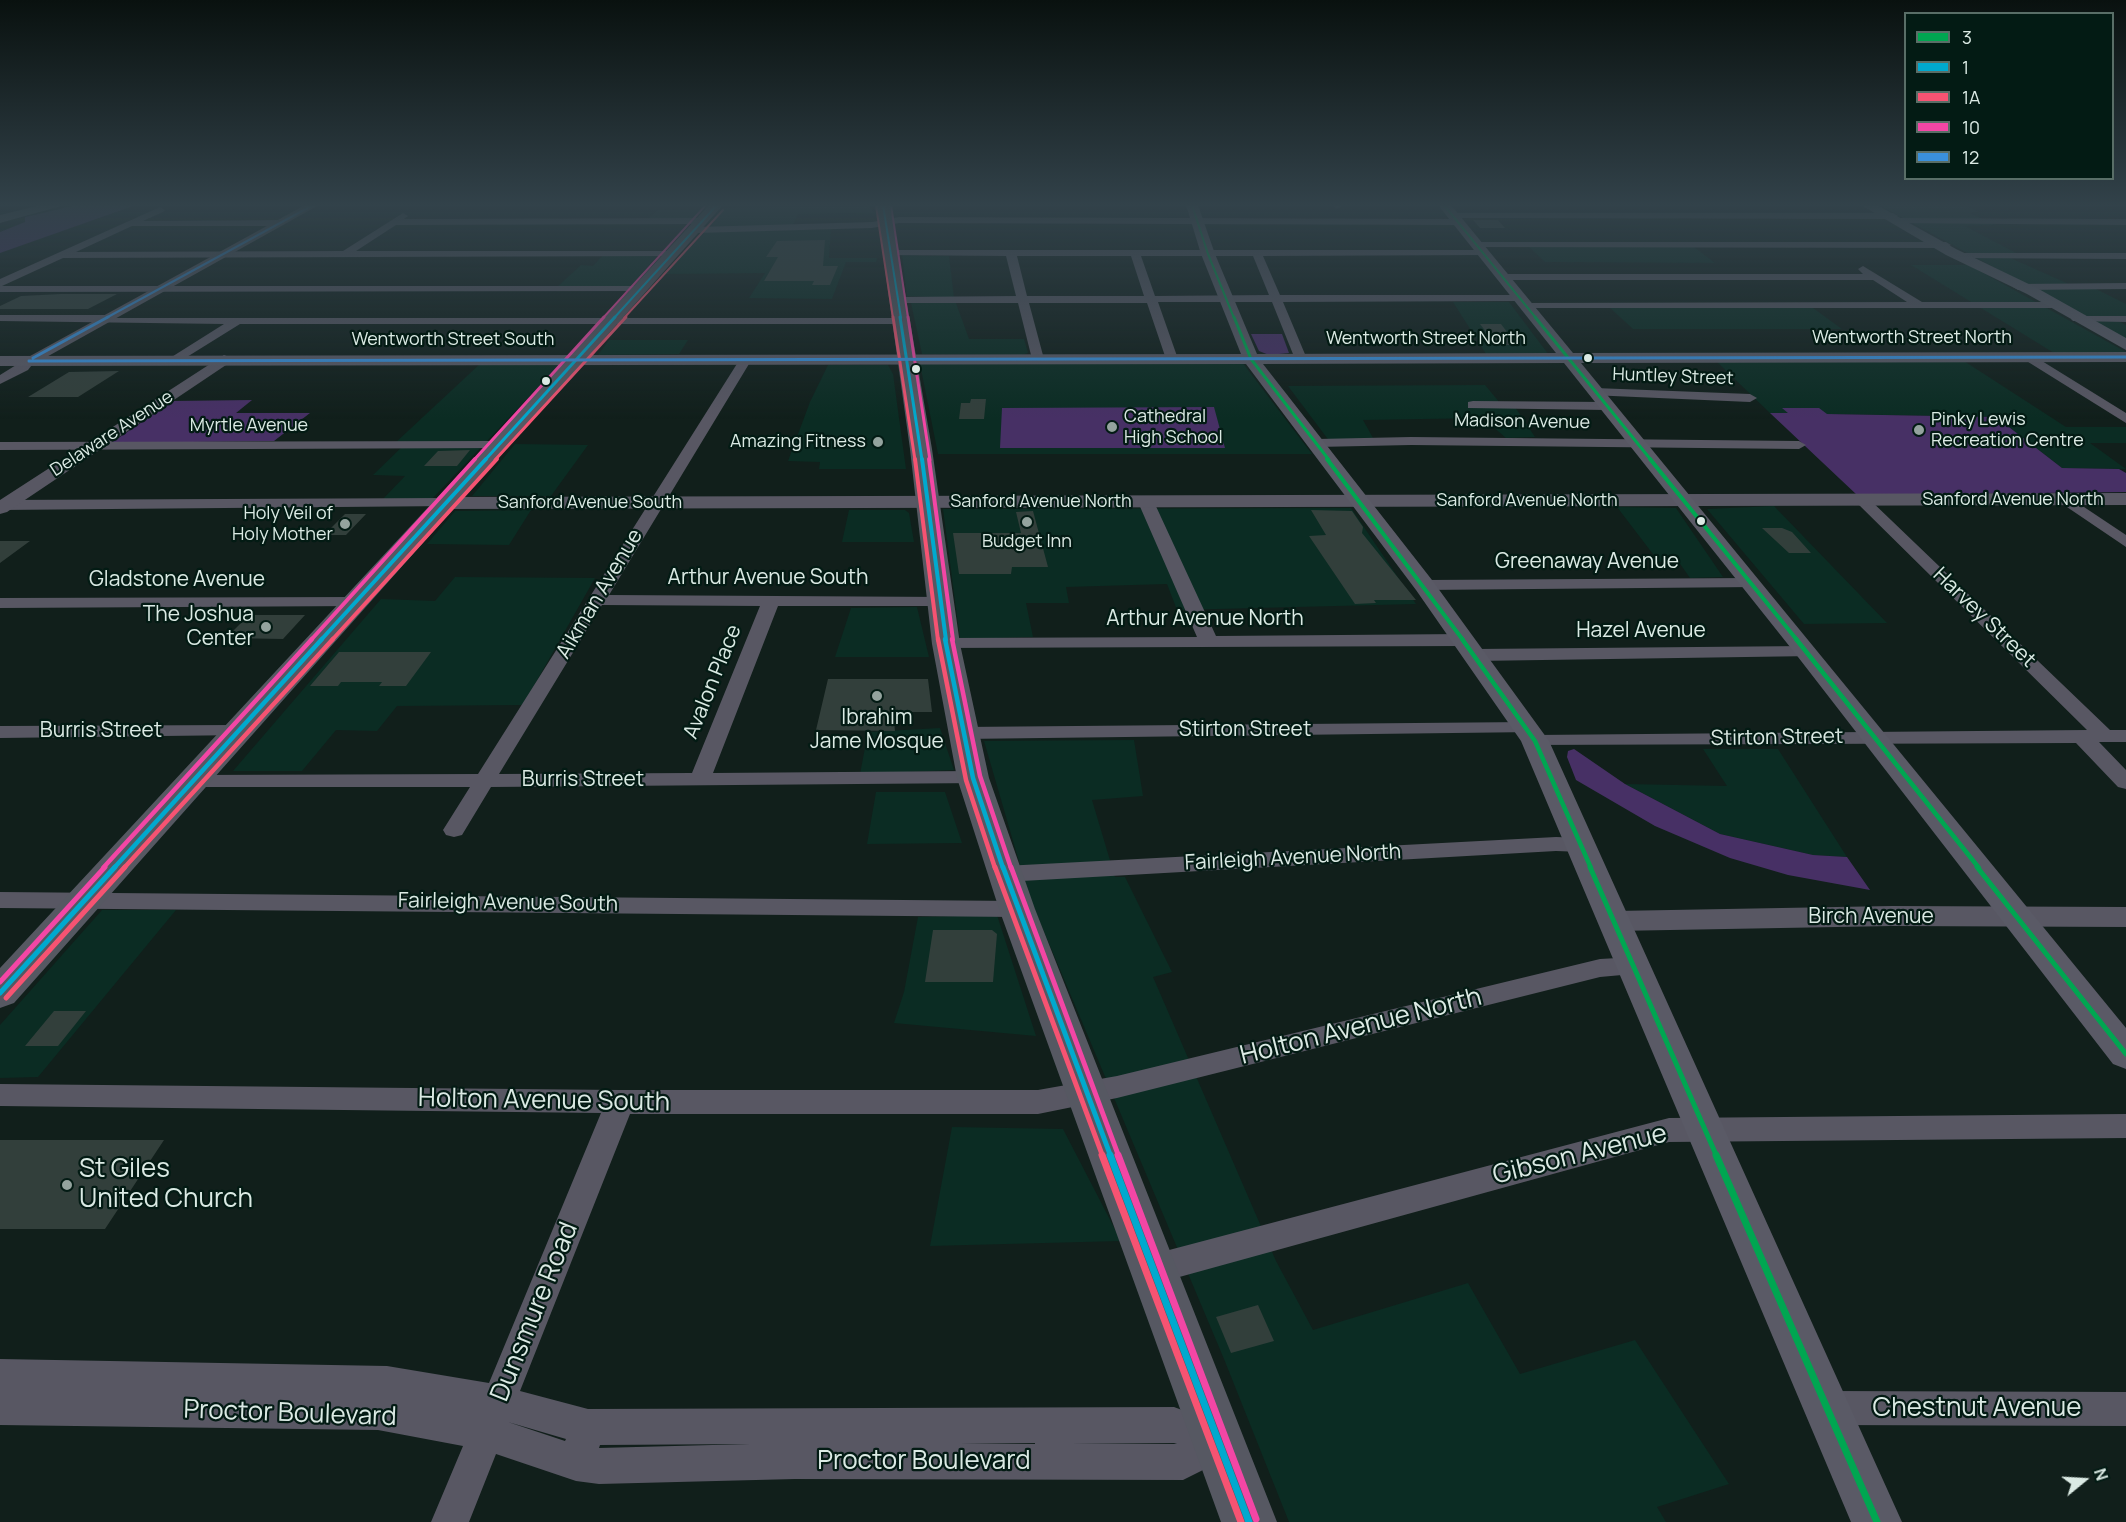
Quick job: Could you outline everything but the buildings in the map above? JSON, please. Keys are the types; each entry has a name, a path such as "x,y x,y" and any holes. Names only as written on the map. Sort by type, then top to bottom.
{"main road":[{"path":"0,993 652,276"},
{"path":"893,276 946,644 962,733 973,778 1004,874 1249,1522"},
{"path":"1217,276 1251,358 1424,585 1532,735 1583,845 1704,1129 1829,1408 1877,1522"},
{"path":"1999,276 2126,345"},
{"path":"1502,277 1807,652 2126,1054"},
{"name":"Wentworth Street North","path":"906,359 2126,357"},
{"name":"Wentworth Street South","path":"0,361 906,359"}],"street":[{"path":"0,283 15,276"},
{"path":"0,380 102,319 183,276"},
{"path":"1016,276 1038,359"},
{"path":"1143,276 1172,359"},
{"path":"1266,276 1301,358"},
{"path":"1502,277 1875,277 1921,305"},
{"path":"2021,288 2126,286"},
{"path":"0,289 641,288"},
{"path":"898,300 1276,299 1921,305 2049,303"},
{"path":"0,318 238,321 900,321"},
{"path":"2077,319 2126,319"},
{"name":"Delaware Avenue","path":"174,361 238,321"},
{"path":"2029,357 2126,419"},
{"name":"Aikman Avenue","path":"454,830 746,359"},
{"name":"Delaware Avenue","path":"2,506 224,360"},
{"name":"Huntley Street","path":"1473,405 1601,399 1750,398"},
{"name":"Madison Avenue","path":"1317,443 1411,441 1799,445"},
{"name":"Myrtle Avenue","path":"0,446 498,445"},
{"name":"Sanford Avenue North","path":"927,503 2126,499"},
{"name":"Harvey Street","path":"1862,500 2116,736"},
{"path":"2066,500 2126,542"},
{"path":"1146,502 1209,642"},
{"name":"Sanford Avenue South","path":"2,506 927,503"},
{"name":"Greenaway Avenue","path":"1424,585 1750,583"},
{"name":"Arthur Avenue South","path":"595,600 940,601"},
{"name":"Avalon Place","path":"700,780 771,601"},
{"name":"Gladstone Avenue","path":"0,603 355,602"},
{"name":"Arthur Avenue North","path":"946,644 1209,642 1469,648"},
{"name":"Hazel Avenue","path":"1469,648 1807,652"},
{"name":"Burris Street","path":"0,732 238,731"},
{"name":"Stirton Street","path":"962,733 1876,738 2116,736"},
{"path":"2082,737 2126,782"},
{"name":"Burris Street","path":"192,782 973,778"},
{"name":"Fairleigh Avenue North","path":"1004,874 1556,844 1583,845"},
{"name":"Fairleigh Avenue South","path":"0,900 1017,909"},
{"name":"Birch Avenue","path":"1615,921 1892,916 2126,917"},
{"name":"Holton Avenue North","path":"1087,1094 1600,968 1635,966"},
{"name":"Holton Avenue South","path":"0,1095 620,1102 1038,1102 1087,1094"},
{"name":"Dunsmure Road","path":"450,1522 620,1102"},
{"name":"Gibson Avenue","path":"1154,1269 1669,1130 2126,1126"},
{"name":"Proctor Boulevard","path":"1220,1442 1174,1425 588,1427 492,1418 378,1412 7,1408 17,1376 387,1383 492,1418 576,1463 599,1466 795,1461 1183,1462 1220,1442"},
{"path":"70,1410 89,1377"},
{"name":"Chestnut Avenue","path":"1829,1408 2126,1409"},
{"name":"Proctor Boulevard","path":"1053,1425 1053,1462"},
{"name":"Proctor Boulevard","path":"795,1461 800,1426"},
{"path":"576,1463 588,1427"}],"shaded area":[{"path":"569,276 640,276 630,287 556,288"},
{"path":"763,276 841,276 832,299 749,298"},
{"path":"905,276 951,276 954,298 907,296"},
{"path":"1929,276 1989,276 2126,352 2054,353"},
{"path":"2010,276 2051,276 2071,285 2088,285 2126,304 2126,317 2112,318 2126,325 2126,339"},
{"path":"1453,302 1509,302 1549,355 1486,354"},
{"path":"911,303 956,303 969,339 1024,339 1028,353 1022,355 922,354"},
{"path":"1609,307 1813,308 1842,329 1633,329"},
{"path":"1251,334 1282,334 1289,353 1269,355 1259,351"},
{"path":"609,340 688,340 679,354 598,355"},
{"path":"1716,361 1964,361 2066,427 2126,427 2126,443 2090,443 2126,469 2062,468 1996,417 1770,413"},
{"name":"Cathedral High School","path":"1242,362 1312,454 938,454 920,364"},
{"path":"481,363 560,364 432,499 383,499 405,476 373,475 405,444 394,444"},
{"path":"828,365 888,365 893,374 906,469 819,469 820,462 788,461 810,402"},
{"path":"1485,385 1500,403 1513,404 1535,437 1506,438 1483,418 1363,420 1377,445 1333,446 1288,386"},
{"path":"252,400 236,413 310,413 274,441 111,443 173,401"},
{"path":"1214,407 1225,448 1000,448 1002,408"},
{"path":"1782,408 1819,408 1827,414 1996,417 2062,468 2119,469 2126,473 2126,492 1857,495 1770,413 1788,413"},
{"path":"515,444 588,445 551,496 472,496"},
{"path":"1774,506 1887,623 1804,624 1707,509"},
{"path":"1617,507 1676,508 1723,577 1690,578 1678,561 1659,562"},
{"path":"1351,508 1416,604 1177,610 1167,584 1066,587 1069,603 1026,603 1033,637 960,639 943,509"},
{"path":"531,510 509,545 427,544 455,511"},
{"path":"849,510 905,510 909,513 914,542 842,542"},
{"path":"455,577 595,578 523,705 397,706 377,731 336,730 302,771 233,771 381,599 435,601"},
{"path":"917,607 929,657 835,657 851,608"},
{"path":"940,728 954,770 860,774 868,732"},
{"path":"1134,740 1143,796 1092,800 1115,877 1125,877 1172,972 1153,977 1276,1261 1313,1330 1468,1283 1520,1374 1635,1340 1729,1484 1657,1507 1666,1522 1289,1522 1224,1359 1029,896 984,741"},
{"path":"1574,749 1625,784 1720,834 1813,855 1847,857 1870,890 1788,875 1730,858 1655,826 1576,780 1567,757 1568,751"},
{"path":"1703,749 1778,749 1847,857 1813,855 1720,834 1625,784 1727,786"},
{"path":"876,792 945,792 962,843 867,844"},
{"path":"102,910 176,910 38,1077 0,1078 0,1025"},
{"path":"997,915 1036,1036 894,1023 904,992 918,917"},
{"path":"952,1127 1063,1129 1121,1241 930,1246"}],"transit line":[{"name":"12","path":"33,358 183,276"},
{"name":"10","path":"0,982 641,276"},
{"name":"1","path":"0,993 652,276"},
{"name":"1A","path":"6,998 663,276"},
{"name":"1A","path":"887,276 914,450 939,645 966,780 1010,912 1241,1522"},
{"name":"1","path":"894,276 921,449 946,644 973,778 1017,909 1249,1522"},
{"name":"10","path":"902,276 928,448 953,643 980,776 1024,906 1256,1519"},
{"name":"3","path":"1217,276 1251,359 1424,585 1535,741 1877,1522"},
{"name":"3","path":"1502,276 1807,652 2126,1054"},
{"name":"12","path":"29,361 2126,357"}],"place":[{"name":"Cathedral High School","path":"1112,427"},
{"name":"Pinky Lewis Recreation Centre","path":"1919,430"},
{"name":"Amazing Fitness","path":"878,442"},
{"name":"Budget Inn","path":"1027,522"},
{"name":"Holy Veil of Holy Mother","path":"345,524"},
{"name":"The Joshua Center","path":"266,627"},
{"name":"Ibrahim Jame Mosque","path":"877,696"},
{"name":"St Giles United Church","path":"67,1185"}]}
